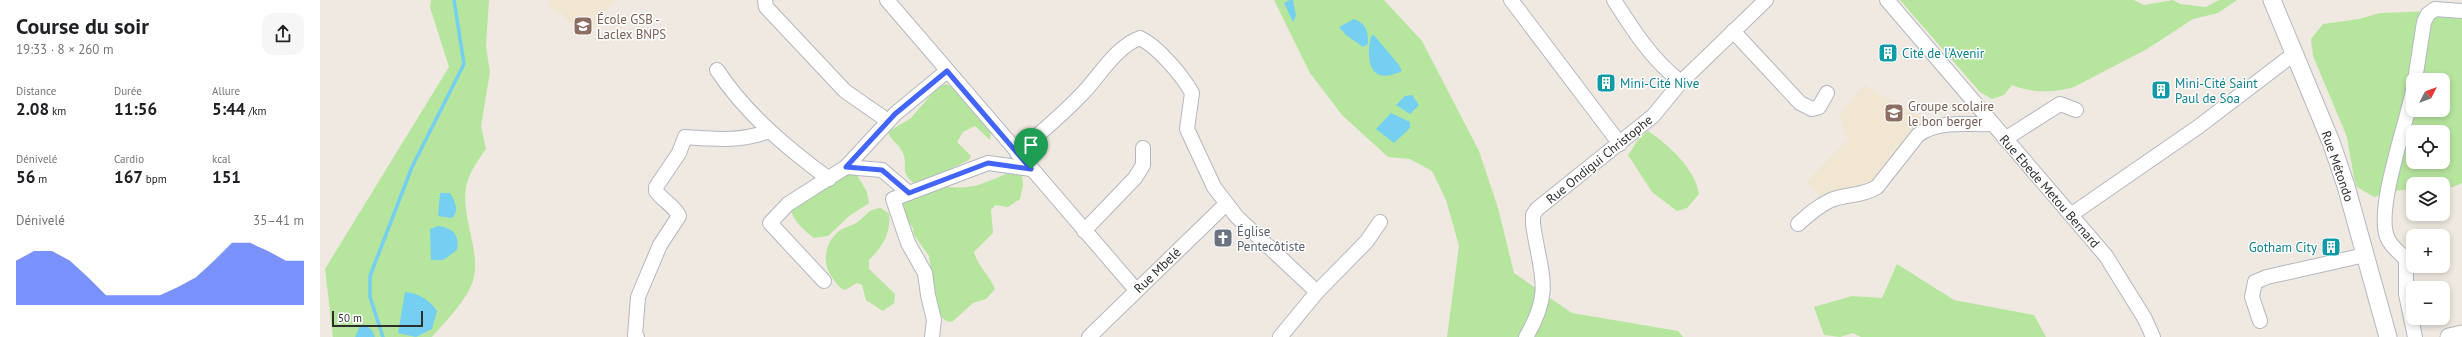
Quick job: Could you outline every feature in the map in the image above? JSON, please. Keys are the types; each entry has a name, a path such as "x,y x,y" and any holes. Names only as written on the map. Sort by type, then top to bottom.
{"street":[{"path":"765,0 766,7 845,91 888,121"},
{"path":"887,0 1136,290"},
{"path":"1511,0 1620,144"},
{"path":"1614,0 1646,48 1661,66 1681,82"},
{"name":"Rue Ondigui Christophe","path":"1526,337 1538,318 1544,290 1532,215 1537,209 1620,144 1653,116 1681,82 1765,0"},
{"name":"Rue Ebede Metou Bernard","path":"1887,0 1991,124 2072,214 2110,262 2145,319 2153,337"},
{"name":"Rue Métondo","path":"2272,0 2331,142 2388,337"},
{"path":"2416,73 2424,22 2428,14 2435,9 2462,11"},
{"path":"1733,31 1800,102 1812,109 1819,107 1827,93"},
{"path":"1017,153 1067,109 1117,54 1133,41 1140,38 1152,44 1160,52 1192,93 1187,124 1188,132 1210,180 1226,204 1253,234 1317,292"},
{"path":"2072,214 2198,127 2295,53"},
{"path":"717,70 757,119 769,131 795,154 829,179"},
{"path":"824,281 770,223 788,204 804,192 829,179 846,167 888,121 947,71"},
{"path":"2005,139 2060,104 2076,110"},
{"path":"2406,117 2387,198 2385,218 2387,238 2406,260 2406,294 2415,337"},
{"path":"1798,224 1817,208 1832,200 1869,192 1876,186 1918,135 1927,129 1937,125 1991,124"},
{"path":"637,337 635,335 638,297 660,245 678,216 670,203 659,196 656,191 656,186 679,153 685,137 726,140 742,139 769,131"},
{"path":"1084,231 1135,178 1143,165 1143,148"},
{"path":"932,337 934,320 925,273 908,243 893,199 988,163 1031,169"},
{"path":"846,167 882,170 909,193"},
{"name":"Rue Mbelé","path":"1089,337 1226,204"},
{"path":"1280,337 1317,292 1366,241 1380,222"},
{"path":"2260,321 2252,297 2255,282 2267,277 2365,255"},
{"path":"2449,337 2462,334"}],"shaded area":[{"name":"École GSB - Laclex BNPS","path":"551,0 616,0 603,13 605,16 583,36 561,13 556,13 547,4"},
{"path":"1864,85 1926,120 1868,189 1820,195 1807,182 1848,139 1839,116"}],"green space":[{"path":"431,0 489,0 486,47 490,72 481,126 486,149 471,174 467,183 465,194 467,218 475,266 472,285 468,293 450,317 432,337 333,337 325,269 449,67 430,7"},
{"path":"1274,0 1384,0 1422,41 1479,151 1498,208 1514,273 1572,313 1678,331 1683,337 1447,337 1459,246 1446,200 1432,171 1410,159 1388,157 1342,115 1310,73"},
{"path":"1900,0 2134,0 2144,5 2173,0 2180,4 2206,7 2219,0 2237,0 2218,13 2193,19 2147,49 2074,87 2051,91 2035,91 2012,85 2004,95 1992,99 1980,92"},
{"path":"2462,10 2462,183 2450,187 2450,177 2406,177 2406,190 2393,191 2374,197 2357,187 2347,137 2313,56 2311,39 2323,24 2359,19 2380,13"},
{"path":"946,84 955,89 991,131 990,140 975,126 963,132 957,142 971,156 969,160 952,168 936,180 916,185 907,176 902,151 888,132 911,118 937,88"},
{"path":"1648,131 1680,158 1697,185 1699,194 1687,208 1677,211 1652,192 1628,155 1638,140"},
{"path":"852,167 867,192 869,203 849,216 828,236 814,238 797,222 791,210"},
{"path":"1021,169 1023,185 1020,199 1008,207 995,205 991,210 993,233 974,252 995,289 986,299 973,303 952,322 946,321 921,299 921,286 931,269 929,256 914,235 913,228 902,213 901,206 921,190 938,187 956,188 978,185"},
{"path":"881,208 889,214 889,227 882,244 869,260 869,269 895,294 894,303 883,311 866,300 862,285 857,283 845,290 839,287 826,265 826,253 830,241 834,236 843,228 856,223 870,211"},
{"path":"1897,264 1954,300 2034,315 2046,337 1861,337 1853,333 1840,337 1824,335 1814,307 1852,296 1882,298"}],"water":[{"path":"1293,0 1296,16 1293,22 1284,3"},
{"path":"1354,19 1362,23 1367,32 1368,44 1363,47 1346,35 1339,27"},
{"path":"1374,35 1399,65 1402,71 1387,76 1376,73 1373,70 1370,64 1369,48 1371,36"},
{"path":"1412,95 1419,105 1410,114 1396,105 1405,96"},
{"path":"1391,113 1410,122 1410,128 1394,143 1376,129"},
{"path":"440,193 450,193 454,200 456,212 452,218 438,216"},
{"path":"438,226 448,228 454,233 458,245 457,250 443,260 431,260 430,229"},
{"path":"405,292 423,298 437,311 432,329 416,337 398,333"},
{"path":"364,324 372,330 375,337 355,337 360,326"}],"waterway":[{"path":"383,337 370,297 370,276 412,167 464,64 454,0"}],"place":[{"name":"École GSB - Laclex BNPS","path":"583,26"},
{"name":"Cité de l'Avenir","path":"1888,53"},
{"name":"Mini-Cité Nive","path":"1606,83"},
{"name":"Mini-Cité Saint Paul de Soa","path":"2161,90"},
{"name":"Groupe scolaire le bon berger","path":"1894,113"},
{"name":"Église Pentecôtiste","path":"1223,238"},
{"name":"Gotham City","path":"2331,247"}],"route":[{"path":"947,71 1031,169 988,163 909,193 882,170 846,167 895,114 947,71"}]}
